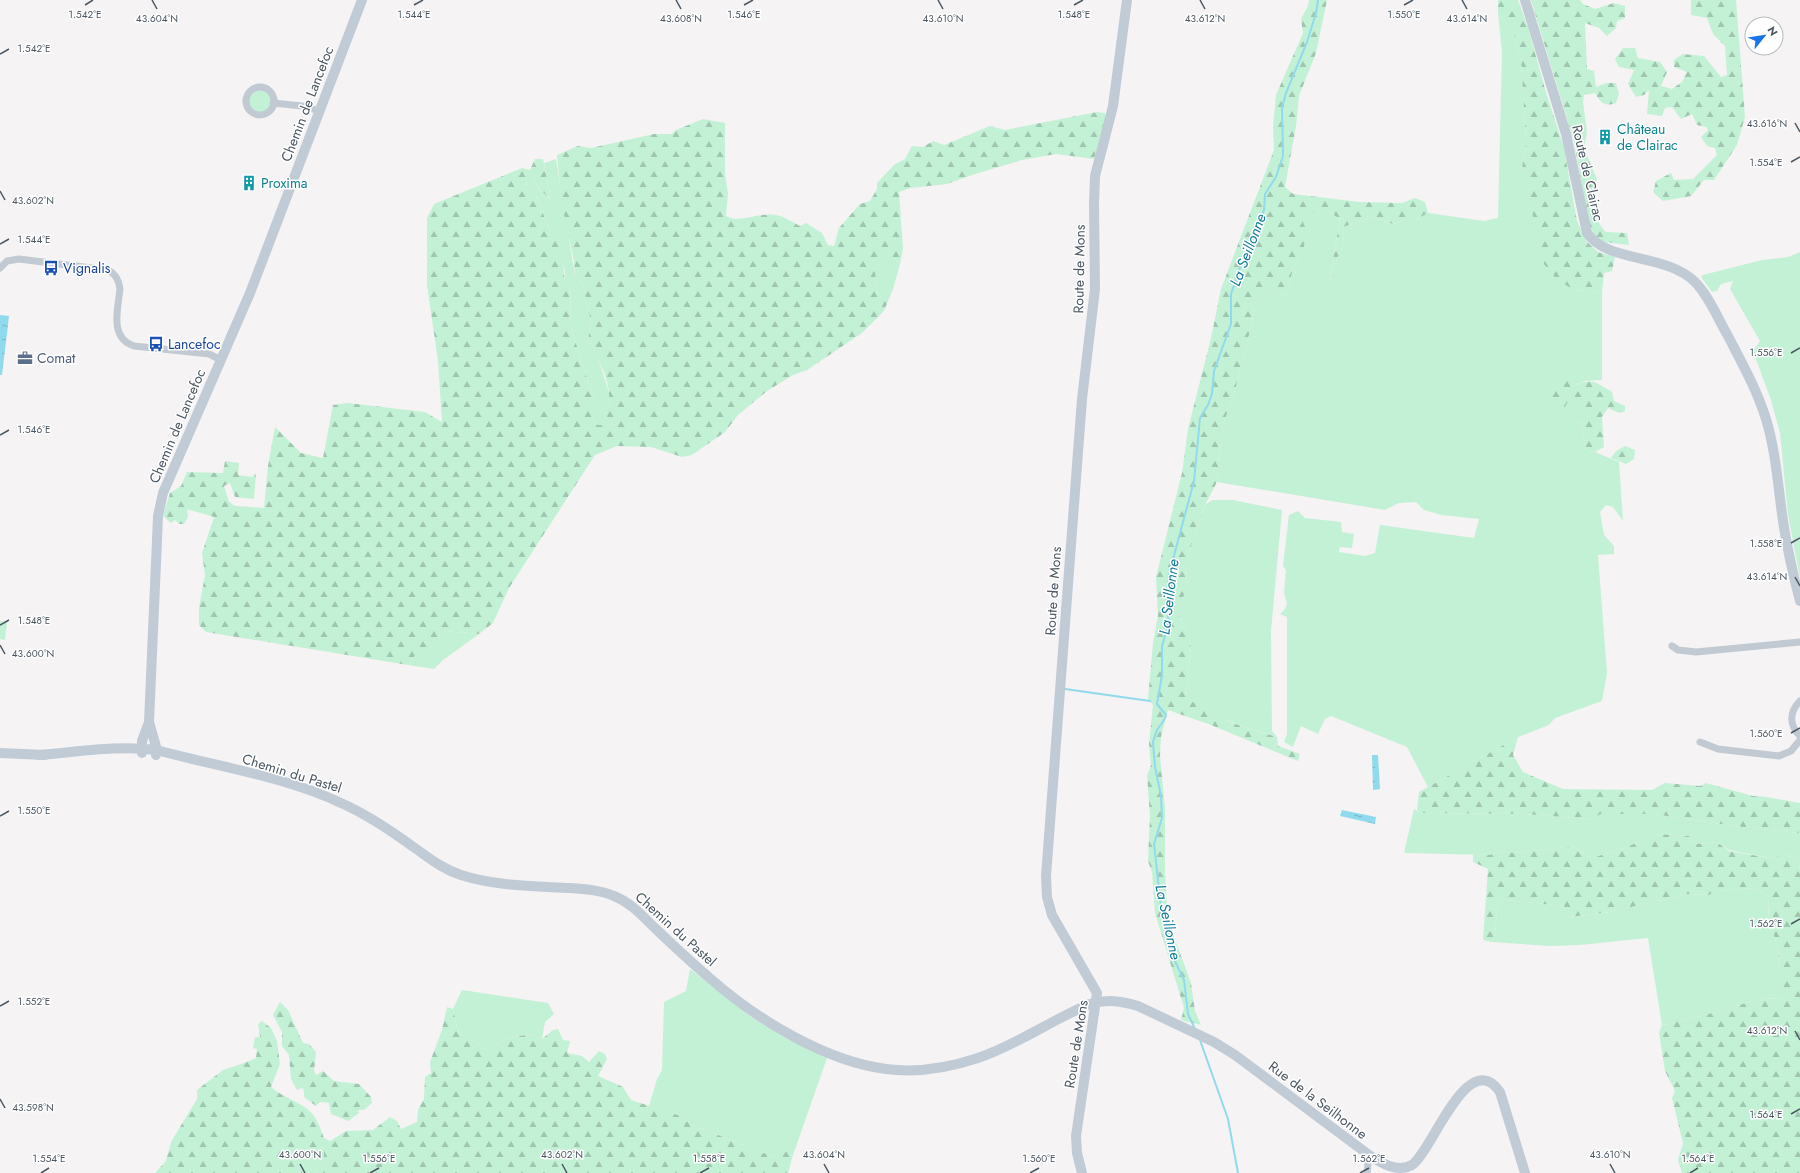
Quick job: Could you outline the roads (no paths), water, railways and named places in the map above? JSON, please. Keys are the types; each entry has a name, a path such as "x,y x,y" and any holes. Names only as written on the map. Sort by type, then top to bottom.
{"street":[{"name":"Chemin de Lancefoc","path":"156,753 149,722 158,516 166,486 250,293 362,0"},
{"name":"Route de Mons","path":"1082,1173 1076,1153 1076,1136 1097,1002 1097,993 1052,914 1047,897 1046,876 1082,399 1095,289 1095,176 1113,106 1127,0"},
{"name":"Route de Clairac","path":"1525,0 1566,134 1587,233 1591,239 1604,248 1670,266 1682,272 1695,282 1713,309 1753,387 1768,427 1787,546 1800,601"},
{"path":"273,103 302,106 320,111"},
{"path":"0,268 7,261 19,259 108,270 117,276 119,282 120,289 117,330 123,340 134,346 209,354 221,360"},
{"path":"1672,646 1678,650 1696,652 1800,642"},
{"path":"1800,701 1794,709 1791,719 1794,730 1800,736"},
{"name":"Chemin de Lancefoc","path":"142,752 142,741 149,722"},
{"path":"1700,742 1718,749 1779,756 1791,751 1800,740"},
{"name":"Chemin du Pastel","path":"0,753 39,755 108,749 156,753 270,778 341,802 380,824 442,866 458,874 500,883 592,890 613,895 630,905 695,966 739,1002 766,1020 804,1041 851,1061 885,1069 929,1069 947,1066 995,1051 1079,1009 1097,1002"},
{"name":"Rue de la Seilhonne","path":"1097,1002 1104,1000 1125,1002 1138,1006 1214,1042 1241,1060 1369,1155 1390,1166 1399,1168 1411,1165 1423,1153 1463,1090 1474,1082 1486,1081 1496,1087 1500,1092 1525,1173"},
{"path":"1367,1173 1369,1155"}],"water":[{"path":"0,315 9,316 2,375 0,375"},
{"path":"1372,755 1378,755 1380,789 1373,790"},
{"path":"1342,810 1376,817 1375,824 1340,816"}],"waterway":[{"name":"La Seillonne","path":"1195,1029 1188,1014 1184,980 1173,957 1170,927 1161,907 1154,844 1162,818 1161,796 1155,767 1153,742 1157,730 1166,715 1157,704 1162,675 1162,646 1169,622 1166,604 1169,574 1194,481 1200,418 1208,405 1212,394 1214,371 1231,324 1231,294 1245,253 1264,210 1265,194 1276,177 1283,156 1282,108 1286,93 1307,42 1316,13 1318,0"},
{"path":"1065,689 1150,701"},
{"name":"La Seillonne","path":"1200,1040 1228,1119 1238,1173"}],"place":[{"name":"Château de Clairac","path":"1605,137"},
{"name":"Proxima","path":"249,183"},
{"name":"Vignalis","path":"51,268"},
{"name":"Lancefoc","path":"156,344"},
{"name":"Comat","path":"25,358"}]}
